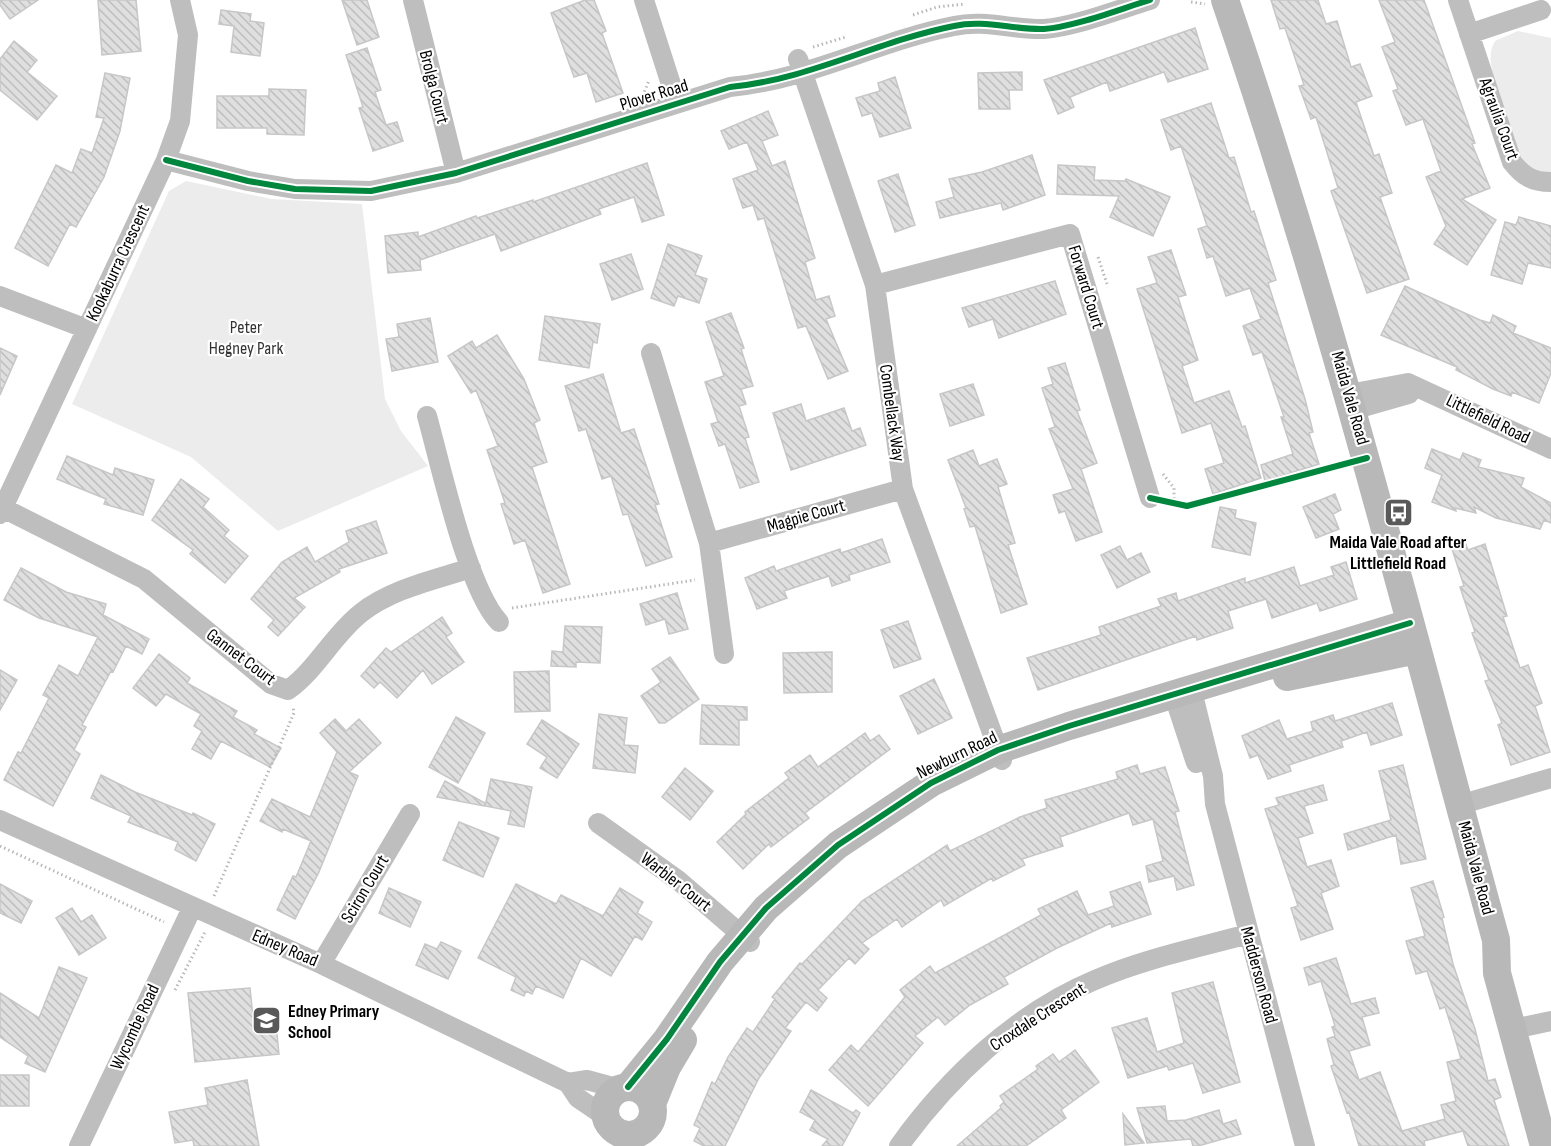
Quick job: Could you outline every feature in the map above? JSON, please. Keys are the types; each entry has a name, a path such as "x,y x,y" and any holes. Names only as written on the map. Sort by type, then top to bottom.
{"street":[{"name":"Kookaburra Crescent","path":"2,511 166,160 180,121 188,35 180,0"},
{"name":"Brolga Court","path":"412,0 456,173"},
{"path":"644,0 677,103"},
{"name":"Plover Road","path":"166,160 248,181 295,189 371,191 456,173 730,87 757,85 801,61 951,13 1038,19 1081,11 1112,0"},
{"name":"Plover Road","path":"801,61 882,45 975,22 1046,29 1150,0"},
{"name":"Agraulia Court","path":"1458,0 1512,162 1523,176 1540,182 1551,182"},
{"name":"Maida Vale Road","path":"1216,2 1306,250 1351,402 1496,940 1516,975 1551,1108"},
{"path":"1469,34 1541,10"},
{"name":"Combellack Way","path":"801,61 875,285 903,489 1001,756"},
{"name":"Forward Court","path":"875,285 1070,234 1149,498"},
{"path":"0,296 87,328"},
{"path":"651,353 709,543 724,654"},
{"name":"Littlefield Road","path":"1351,402 1408,383 1426,389 1551,449"},
{"path":"427,416 471,568 494,617"},
{"name":"Magpie Court","path":"709,543 903,489"},
{"name":"Gannet Court","path":"2,511 144,579 271,684 288,690 300,681 360,614 382,600 417,585 471,568"},
{"name":"Newburn Road","path":"624,1088 667,1039 687,1006 747,939 873,836 1001,756 1410,623"},
{"name":"Newburn Road","path":"1185,698 1417,650"},
{"name":"Madderson Road","path":"1185,698 1213,776 1215,804 1305,1146"},
{"path":"1459,805 1551,778"},
{"name":"Sciron Court","path":"321,963 410,814"},
{"name":"Edney Road","path":"0,820 199,911 321,963 568,1083 578,1098 608,1129"},
{"name":"Warbler Court","path":"598,823 679,881 747,939"},
{"name":"Wycombe Road","path":"79,1146 181,930 199,911"},
{"name":"Croxdale Crescent","path":"899,1146 917,1121 966,1067 1012,1030 1053,1002 1095,980 1164,956 1248,934"},
{"name":"Newburn Road","path":"652,1104 667,1067 747,939"},
{"name":"Maida Vale Road","path":"1532,1031 1544,1146"},
{"name":"Edney Road","path":"568,1083 587,1080 624,1088"},
{"path":"624,1088 643,1091 652,1104 652,1119 637,1139 608,1129 608,1100 624,1088"}],"path":[{"path":"1191,1 1216,2"},
{"path":"904,18 938,7 968,4"},
{"path":"801,61 848,36"},
{"path":"639,101 649,81 650,69 665,65"},
{"path":"1070,234 1079,238 1094,251 1101,264 1110,297"},
{"path":"1149,498 1177,504 1174,488 1162,472"},
{"path":"494,617 713,577"},
{"path":"199,911 294,713 288,690"},
{"path":"0,846 181,930"}],"green space":[{"path":"1518,31 1551,38 1551,176 1533,170 1519,153 1492,73 1491,54 1495,41"},
{"name":"Peter Hegney Park","path":"186,181 272,199 362,204 385,399 401,431 428,466 278,531 191,457 72,404 169,191"}],"building":[{"path":"0,0 38,0 10,19 0,5"},
{"path":"98,0 136,0 141,51 102,55"},
{"path":"342,0 367,0 379,37 357,45"},
{"path":"585,0 594,0 606,31 602,33 623,93 596,102 587,73 574,77 551,13"},
{"path":"1271,0 1318,0 1326,24 1337,21 1351,67 1360,64 1372,96 1356,102 1374,156 1379,154 1392,193 1380,197 1409,279 1367,293 1331,191 1338,188 1316,117 1311,119 1299,86 1304,85 1285,28 1280,29"},
{"path":"1379,0 1424,0 1475,143 1472,144 1490,188 1462,199 1496,220 1467,265 1434,244 1446,226 1426,177 1441,171 1423,119 1406,125 1393,91 1398,89 1382,47 1395,42"},
{"path":"221,10 251,14 250,21 264,23 260,56 231,52 234,26 219,24"},
{"path":"1195,28 1208,69 1168,82 1164,72 1110,91 1107,82 1070,97 1074,107 1058,114 1044,80"},
{"path":"14,41 37,60 27,72 57,96 37,120 0,90 0,59"},
{"path":"367,48 381,90 375,92 386,125 397,122 403,141 373,151 359,108 363,107 346,55"},
{"path":"1022,72 1022,90 1009,90 1010,109 979,109 978,73"},
{"path":"105,73 130,78 120,131 104,177 76,227 70,224 48,266 15,248 56,165 72,173 81,149 92,153 104,118 96,117"},
{"path":"895,77 911,128 880,137 872,113 862,116 856,98 880,91 878,83"},
{"path":"269,89 306,90 304,135 267,134 267,128 217,128 217,96 269,96"},
{"path":"1211,103 1229,158 1234,157 1251,212 1254,211 1276,280 1268,283 1305,399 1313,432 1309,433 1319,464 1265,481 1261,465 1293,454 1281,417 1284,417 1262,352 1253,355 1243,326 1261,319 1250,288 1226,296 1213,256 1207,258 1198,229 1207,226 1181,146 1171,150 1161,120"},
{"path":"768,111 778,135 762,141 772,166 785,161 815,258 805,262 816,300 829,296 835,316 826,319 848,371 828,379 806,326 798,328 764,218 758,220 753,205 743,208 733,179 758,170 747,142 729,149 721,131"},
{"path":"1032,155 1045,195 1003,210 1001,203 940,218 936,202 954,197 949,179 982,172"},
{"path":"647,163 664,215 642,222 634,197 599,209 601,214 501,251 495,234 420,260 421,270 388,273 385,236 418,232 418,237 476,216 477,218 533,200 533,202"},
{"path":"1058,165 1095,167 1094,180 1125,181 1126,179 1170,197 1153,236 1110,217 1119,196 1057,194"},
{"path":"898,174 915,225 895,232 878,181"},
{"path":"1519,217 1551,226 1551,268 1528,263 1522,284 1491,275 1505,222 1516,225"},
{"path":"668,244 702,256 695,275 707,279 699,303 678,296 674,306 651,298"},
{"path":"1171,250 1186,295 1178,297 1198,360 1182,366 1194,403 1229,391 1242,427 1245,426 1261,478 1213,494 1205,469 1224,463 1211,423 1182,433 1137,289 1157,283 1148,257"},
{"path":"631,254 643,289 612,300 600,264"},
{"path":"1055,281 1066,314 999,338 993,319 969,327 962,308"},
{"path":"1405,286 1480,320 1490,323 1493,315 1516,326 1513,333 1551,348 1551,373 1539,403 1512,392 1511,396 1493,389 1456,370 1457,367 1381,335"},
{"path":"731,313 744,348 741,349 753,386 741,389 746,404 739,406 749,437 745,438 759,482 740,488 725,444 719,446 711,424 718,422 705,382 724,376 706,322"},
{"path":"545,316 600,324 597,343 593,342 589,368 539,360"},
{"path":"430,318 438,362 392,371 386,339 399,337 397,324"},
{"path":"497,335 524,379 540,420 534,423 547,462 532,467 570,584 543,593 525,540 514,544 501,504 505,503 487,450 498,446 476,390 471,393 448,356 472,341 476,348"},
{"path":"0,348 17,356 0,395"},
{"path":"1065,363 1080,410 1077,411 1097,463 1081,469 1102,532 1076,541 1065,511 1059,513 1053,495 1073,489 1049,429 1055,427 1042,388 1053,384 1048,368"},
{"path":"603,374 621,433 634,429 659,504 655,505 672,557 646,566 628,514 623,515 611,476 602,479 586,429 579,431 565,386"},
{"path":"973,384 984,415 950,426 940,394"},
{"path":"801,404 806,421 844,408 852,431 860,428 866,445 791,470 773,413"},
{"path":"1432,449 1460,460 1463,453 1481,460 1478,467 1524,478 1521,487 1551,503 1551,523 1544,520 1540,529 1496,518 1474,507 1476,513 1455,508 1456,511 1432,502 1442,475 1425,468"},
{"path":"973,450 979,466 997,459 1007,484 998,487 1015,543 1008,545 1027,604 1001,613 975,526 970,527 964,509 966,508 948,460"},
{"path":"67,456 113,475 115,468 154,480 143,515 104,504 106,499 57,479"},
{"path":"181,479 209,499 203,507 229,530 224,536 248,556 225,583 190,554 193,550 152,520"},
{"path":"1335,494 1341,510 1333,514 1339,529 1316,538 1303,507"},
{"path":"1220,507 1236,510 1235,518 1256,523 1250,555 1212,547"},
{"path":"376,521 387,553 339,569 340,572 294,598 305,607 278,636 268,627 274,620 251,599 282,562 307,547 315,562 349,542 346,531"},
{"path":"882,539 890,562 849,575 850,580 832,586 829,576 784,591 787,598 757,609 745,578 774,566 776,571 840,549 841,553"},
{"path":"1464,539 1468,550 1485,544 1507,616 1503,617 1520,668 1528,665 1542,703 1535,706 1550,752 1511,765 1498,725 1502,723 1485,681 1489,680 1472,633 1475,632 1460,587 1464,586 1450,543"},
{"path":"1120,546 1127,560 1141,553 1150,572 1117,588 1101,555"},
{"path":"1346,562 1357,599 1320,611 1317,603 1272,618 1266,599 1228,611 1233,628 1197,640 1196,636 1038,690 1027,658 1101,635 1099,627 1161,606 1158,599 1176,593 1178,601 1245,578 1245,583 1294,567 1300,586 1334,575 1331,567"},
{"path":"21,568 66,592 106,604 103,615 149,639 142,654 126,646 113,672 111,671 82,725 86,727 74,750 80,754 53,806 4,780 18,752 21,753 49,698 43,695 59,665 78,676 98,637 39,618 4,600"},
{"path":"677,593 688,629 669,634 665,619 646,625 640,604"},
{"path":"442,617 452,633 446,637 464,662 432,684 423,670 397,698 380,682 374,688 361,676 386,648 391,652"},
{"path":"908,621 921,659 894,668 881,630"},
{"path":"565,626 602,627 600,663 576,662 576,667 551,666 552,651 563,652"},
{"path":"832,652 832,692 784,693 783,653"},
{"path":"159,654 190,678 187,683 237,711 233,717 257,730 254,734 281,748 270,767 221,741 211,759 192,749 202,731 194,726 201,714 166,694 156,706 133,688"},
{"path":"670,657 699,699 665,723 659,723 641,696 661,682 652,669"},
{"path":"0,670 17,680 0,710"},
{"path":"549,671 550,711 515,712 514,672"},
{"path":"934,679 952,718 918,734 900,696"},
{"path":"1392,703 1402,735 1371,745 1367,732 1341,741 1343,747 1289,765 1291,771 1268,779 1258,755 1250,758 1242,736 1279,720 1287,739 1313,731 1311,722 1333,715 1335,721"},
{"path":"702,705 747,707 747,720 739,720 739,745 700,744"},
{"path":"599,714 627,718 624,745 638,746 635,773 593,768"},
{"path":"456,717 485,733 458,783 429,767"},
{"path":"335,719 346,731 359,719 381,743 349,772 358,776 319,872 295,919 277,910 293,876 296,877 311,841 283,829 282,832 260,821 272,799 310,817 337,752 320,733"},
{"path":"542,720 579,744 557,778 540,768 547,757 527,744"},
{"path":"865,733 870,741 879,735 890,749 805,813 809,818 771,847 769,844 743,869 717,842 746,814 745,812 789,778 785,773 810,755 818,767"},
{"path":"1137,765 1140,774 1165,767 1179,811 1175,812 1194,885 1177,890 1174,876 1149,882 1146,866 1163,861 1153,819 1133,825 1129,813 1060,837 1063,846 1022,859 1025,865 993,881 992,878 944,906 941,900 902,927 897,919 862,943 869,949 855,964 849,958 818,990 827,998 817,1011 806,1002 785,1028 791,1031 759,1078 725,1146 704,1146 694,1141 700,1128 694,1125 712,1082 715,1084 728,1057 747,1028 753,1032 775,999 772,997 800,963 802,964 862,901 947,845 950,851 1020,817 1047,808 1045,800 1118,779 1116,772"},
{"path":"1403,765 1426,859 1401,864 1396,835 1348,850 1344,834 1391,820 1379,771"},
{"path":"685,768 713,791 690,820 662,797"},
{"path":"101,775 135,792 192,815 193,813 215,824 196,861 175,850 178,842 128,822 131,816 91,798"},
{"path":"491,779 532,787 524,827 508,824 511,811 485,806"},
{"path":"445,781 485,803 484,806 437,797"},
{"path":"1323,785 1327,800 1304,806 1313,833 1298,838 1307,867 1331,860 1339,886 1321,893 1333,929 1301,940 1291,908 1298,906 1265,809 1279,805 1276,798"},
{"path":"459,822 499,838 483,877 443,860"},
{"path":"1433,881 1444,917 1442,918 1453,964 1475,1029 1488,1081 1495,1079 1501,1097 1494,1100 1509,1146 1468,1146 1463,1131 1424,1141 1425,1146 1359,1146 1331,1066 1334,1065 1327,1039 1335,1036 1332,1027 1335,1026 1321,981 1309,985 1304,968 1336,958 1351,1004 1375,998 1379,1013 1362,1017 1370,1045 1349,1051 1359,1080 1380,1072 1402,1131 1445,1119 1441,1105 1456,1101 1447,1062 1461,1059 1454,1035 1445,1007 1440,1009 1427,971 1416,974 1406,941 1425,936 1411,888"},
{"path":"1140,882 1151,914 1112,927 1111,923 1057,948 1004,977 1008,984 970,1005 945,1025 938,1017 915,1036 923,1043 868,1106 829,1070 851,1045 858,1052 905,997 900,990 930,966 935,973 1041,915 1038,909 1077,891 1088,915 1114,906 1110,892"},
{"path":"0,884 32,901 21,923 0,913"},
{"path":"516,884 556,904 561,895 603,916 620,888 643,902 637,913 652,922 642,940 635,936 611,976 581,958 563,998 536,986 532,994 526,991 524,996 511,990 516,977 478,958"},
{"path":"389,888 421,902 410,927 379,913"},
{"path":"72,908 81,922 92,915 106,938 79,955 56,918"},
{"path":"441,942 461,951 448,979 416,965 425,944 437,949"},
{"path":"59,967 87,978 45,1072 25,1063 28,1056 0,1037 0,993 39,1018"},
{"path":"1213,982 1240,1082 1203,1093 1193,1063 1169,1070 1167,1066 1128,1078 1112,1028 1147,1018 1157,1052 1184,1043 1172,993"},
{"path":"250,988 253,1017 275,1015 279,1054 195,1062 188,993"},
{"path":"1075,1050 1099,1082 1061,1110 1066,1118 1026,1146 957,1146 1001,1108 1004,1102 1000,1096 1038,1069 1036,1066 1053,1054 1059,1062"},
{"path":"0,1075 29,1075 29,1106 0,1106"},
{"path":"247,1080 259,1146 194,1146 193,1140 175,1143 169,1112 208,1105 205,1088"},
{"path":"811,1090 853,1113 856,1110 860,1113 842,1146 822,1146 828,1139 810,1130 815,1120 800,1112"},
{"path":"1165,1106 1167,1121 1186,1120 1219,1110 1223,1124 1236,1120 1241,1134 1198,1146 1193,1146 1191,1139 1147,1143 1137,1108"},
{"path":"1123,1114 1144,1143 1125,1145"}],"cycle path":[{"path":"166,160 248,181 295,189 371,191 456,173 730,87 787,77 898,41 954,26 987,24 1032,29 1056,28 1150,0"},
{"path":"1150,498 1187,506 1367,458"},
{"path":"628,1087 667,1039 720,962 766,908 838,845 931,783 998,750 1069,726 1410,623"}],"place":[{"name":"Maida Vale Road after Littlefield Road","path":"1398,513"},
{"name":"Edney Primary School","path":"267,1021"}]}
